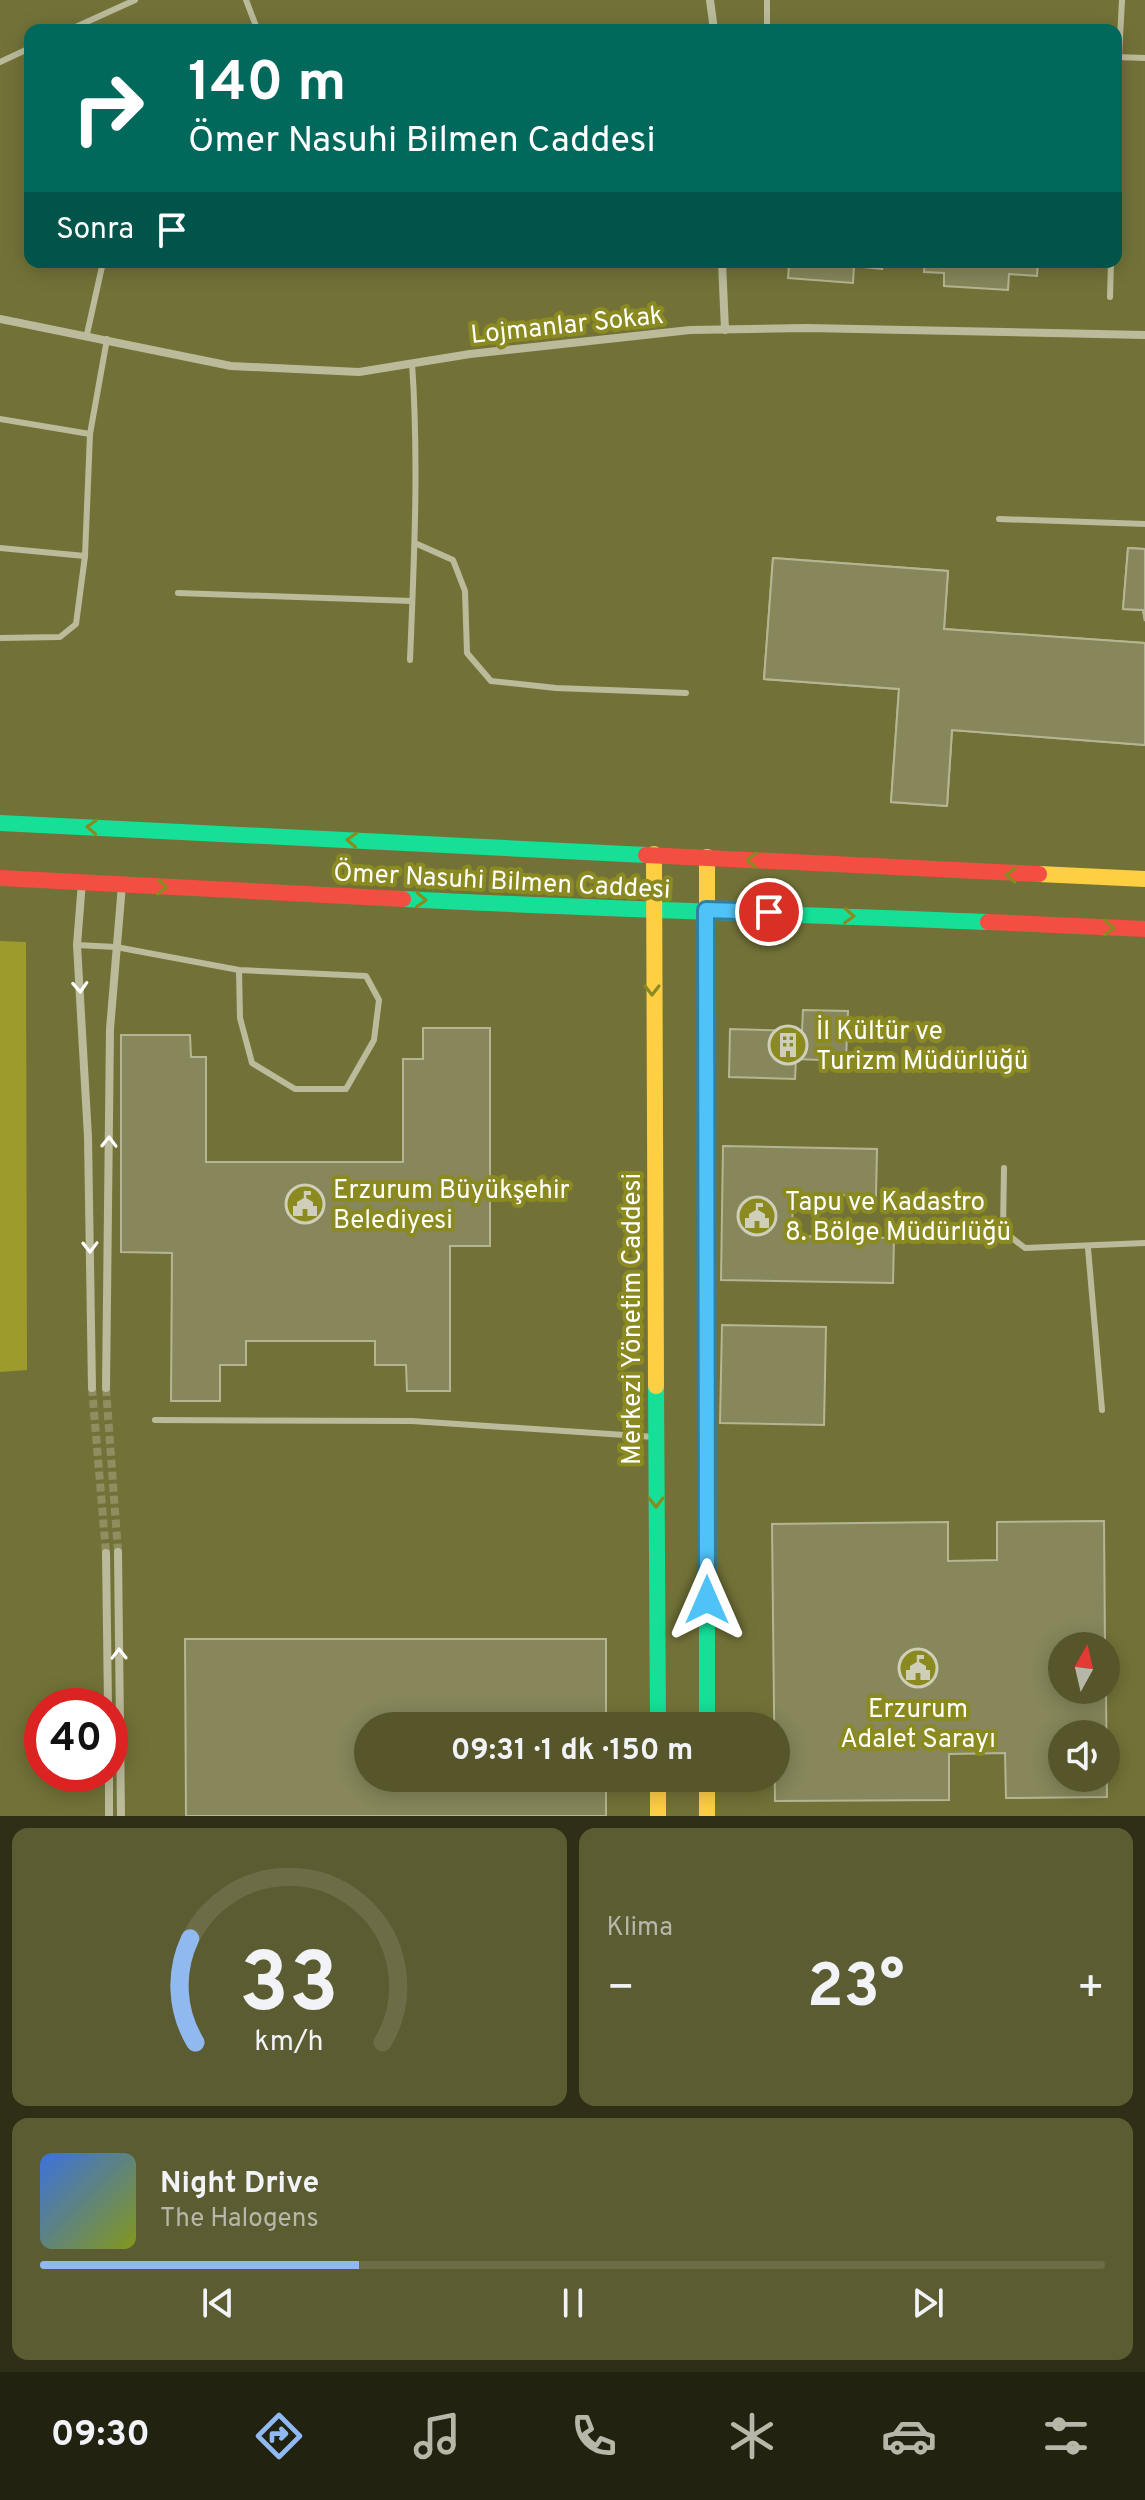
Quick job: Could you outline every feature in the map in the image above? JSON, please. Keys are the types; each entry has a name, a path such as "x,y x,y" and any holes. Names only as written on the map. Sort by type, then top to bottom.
{"main road":[{"name":"Ömer Nasuhi Bilmen Caddesi","path":"0,823 1145,879"},
{"name":"Merkezi Yönetim Caddesi","path":"654,854 658,1712"},
{"path":"707,857 707,1712"},
{"name":"Ömer Nasuhi Bilmen Caddesi","path":"0,878 652,912 706,910 1145,929"},
{"path":"658,1792 658,1816"},
{"path":"707,1792 707,1816"}],"street":[{"path":"710,0 713,24"},
{"path":"722,268 725,330"},
{"name":"Lojmanlar Sokak","path":"0,319 87,334 231,366 359,372 470,354 725,330 1145,335"},
{"path":"82,882 77,945 88,1137 92,1388"},
{"path":"106,1388 110,1029 122,885"},
{"path":"118,1552 121,1816"},
{"path":"106,1553 108,1688"},
{"path":"109,1792 109,1816"}],"lane":[{"path":"82,24 135,0"},
{"path":"246,0 255,24"},
{"path":"767,0 767,24"},
{"path":"1120,24 1122,0"},
{"path":"0,62 24,51"},
{"path":"1122,57 1145,58"},
{"path":"87,334 102,268"},
{"path":"1110,297 1111,268"},
{"path":"0,638 60,637 76,624 85,556 90,434 107,339"},
{"path":"410,660 417,544 417,425 412,363"},
{"path":"0,419 90,434"},
{"path":"999,519 1145,524"},
{"path":"417,544 453,560 465,591 467,653 491,681 556,688 686,693"},
{"path":"0,548 85,556"},
{"path":"178,593 412,601"},
{"path":"77,945 116,947 239,970 366,976 379,1000 374,1040 346,1089 295,1089 252,1063 240,1018 239,970"},
{"path":"1004,1168 1003,1231 1025,1248 1088,1248 1145,1243"},
{"path":"1088,1248 1102,1410"},
{"path":"155,1420 412,1421 655,1437"}],"shaded area":[{"path":"0,941 26,942 27,1370 0,1372"}],"building":[{"path":"789,268 854,268 853,283 788,278"},
{"path":"924,268 1038,268 1037,276 1009,274 1008,290 944,286 944,273 924,272"},
{"path":"1128,548 1145,549 1145,621 1143,610 1123,609"},
{"path":"1128,548 1145,549 1145,621 1143,610 1123,609"},
{"path":"773,558 948,571 944,629 1145,643 1145,745 952,730 947,806 891,802 899,689 764,679"},
{"path":"773,558 948,571 944,629 1145,643 1145,745 952,730 947,806 891,802 899,689 764,679"},
{"name":"İl Kültür ve Turizm Müdürlüğü","path":"803,1010 848,1011 846,1061 796,1059 795,1079 729,1077 730,1029 802,1031"},
{"name":"Erzurum Büyükşehir Belediyesi","path":"423,1028 490,1028 490,1246 450,1246 450,1391 407,1391 406,1365 375,1365 375,1341 246,1341 246,1365 220,1365 220,1401 171,1401 172,1253 121,1252 121,1035 190,1035 191,1057 206,1057 206,1162 403,1162 403,1059 423,1059"},
{"name":"Tapu ve Kadastro 8. Bölge Müdürlüğü","path":"723,1146 877,1149 876,1196 793,1194 792,1236 894,1238 893,1283 721,1280"},
{"path":"722,1325 826,1327 824,1425 720,1423"},
{"name":"Erzurum Adalet Sarayı","path":"1104,1521 1105,1632 1048,1632 1048,1704 1106,1704 1106,1720 1048,1720 1048,1792 1107,1792 1107,1797 1006,1798 1005,1753 949,1754 949,1800 775,1801 775,1792 790,1792 790,1712 774,1712 772,1524 948,1522 948,1561 997,1560 997,1522"},
{"path":"185,1639 606,1639 606,1712 354,1712 354,1792 606,1792 606,1816 186,1816"}],"tunnel":[{"path":"92,1388 106,1553"},
{"path":"106,1388 118,1552"}],"traffic: fast":[{"path":"0,823 646,855"},
{"path":"403,899 988,922"},
{"path":"707,1205 707,1712"},
{"path":"656,1386 658,1712"}],"traffic: slow":[{"path":"654,854 656,1386"},
{"path":"707,857 707,1205"},
{"path":"1039,874 1145,879"},
{"path":"658,1792 658,1816"},
{"path":"707,1792 707,1816"}],"traffic: jam":[{"path":"646,855 1039,874"},
{"path":"0,878 403,899"},
{"path":"988,922 1145,929"}],"place":[{"name":"İl Kültür ve Turizm Müdürlüğü","path":"788,1045"},
{"name":"Erzurum Büyükşehir Belediyesi","path":"305,1204"},
{"name":"Tapu ve Kadastro 8. Bölge Müdürlüğü","path":"757,1216"},
{"name":"Erzurum Adalet Sarayı","path":"918,1668"}],"route":[{"path":"707,1600 706,910 769,912"}]}
